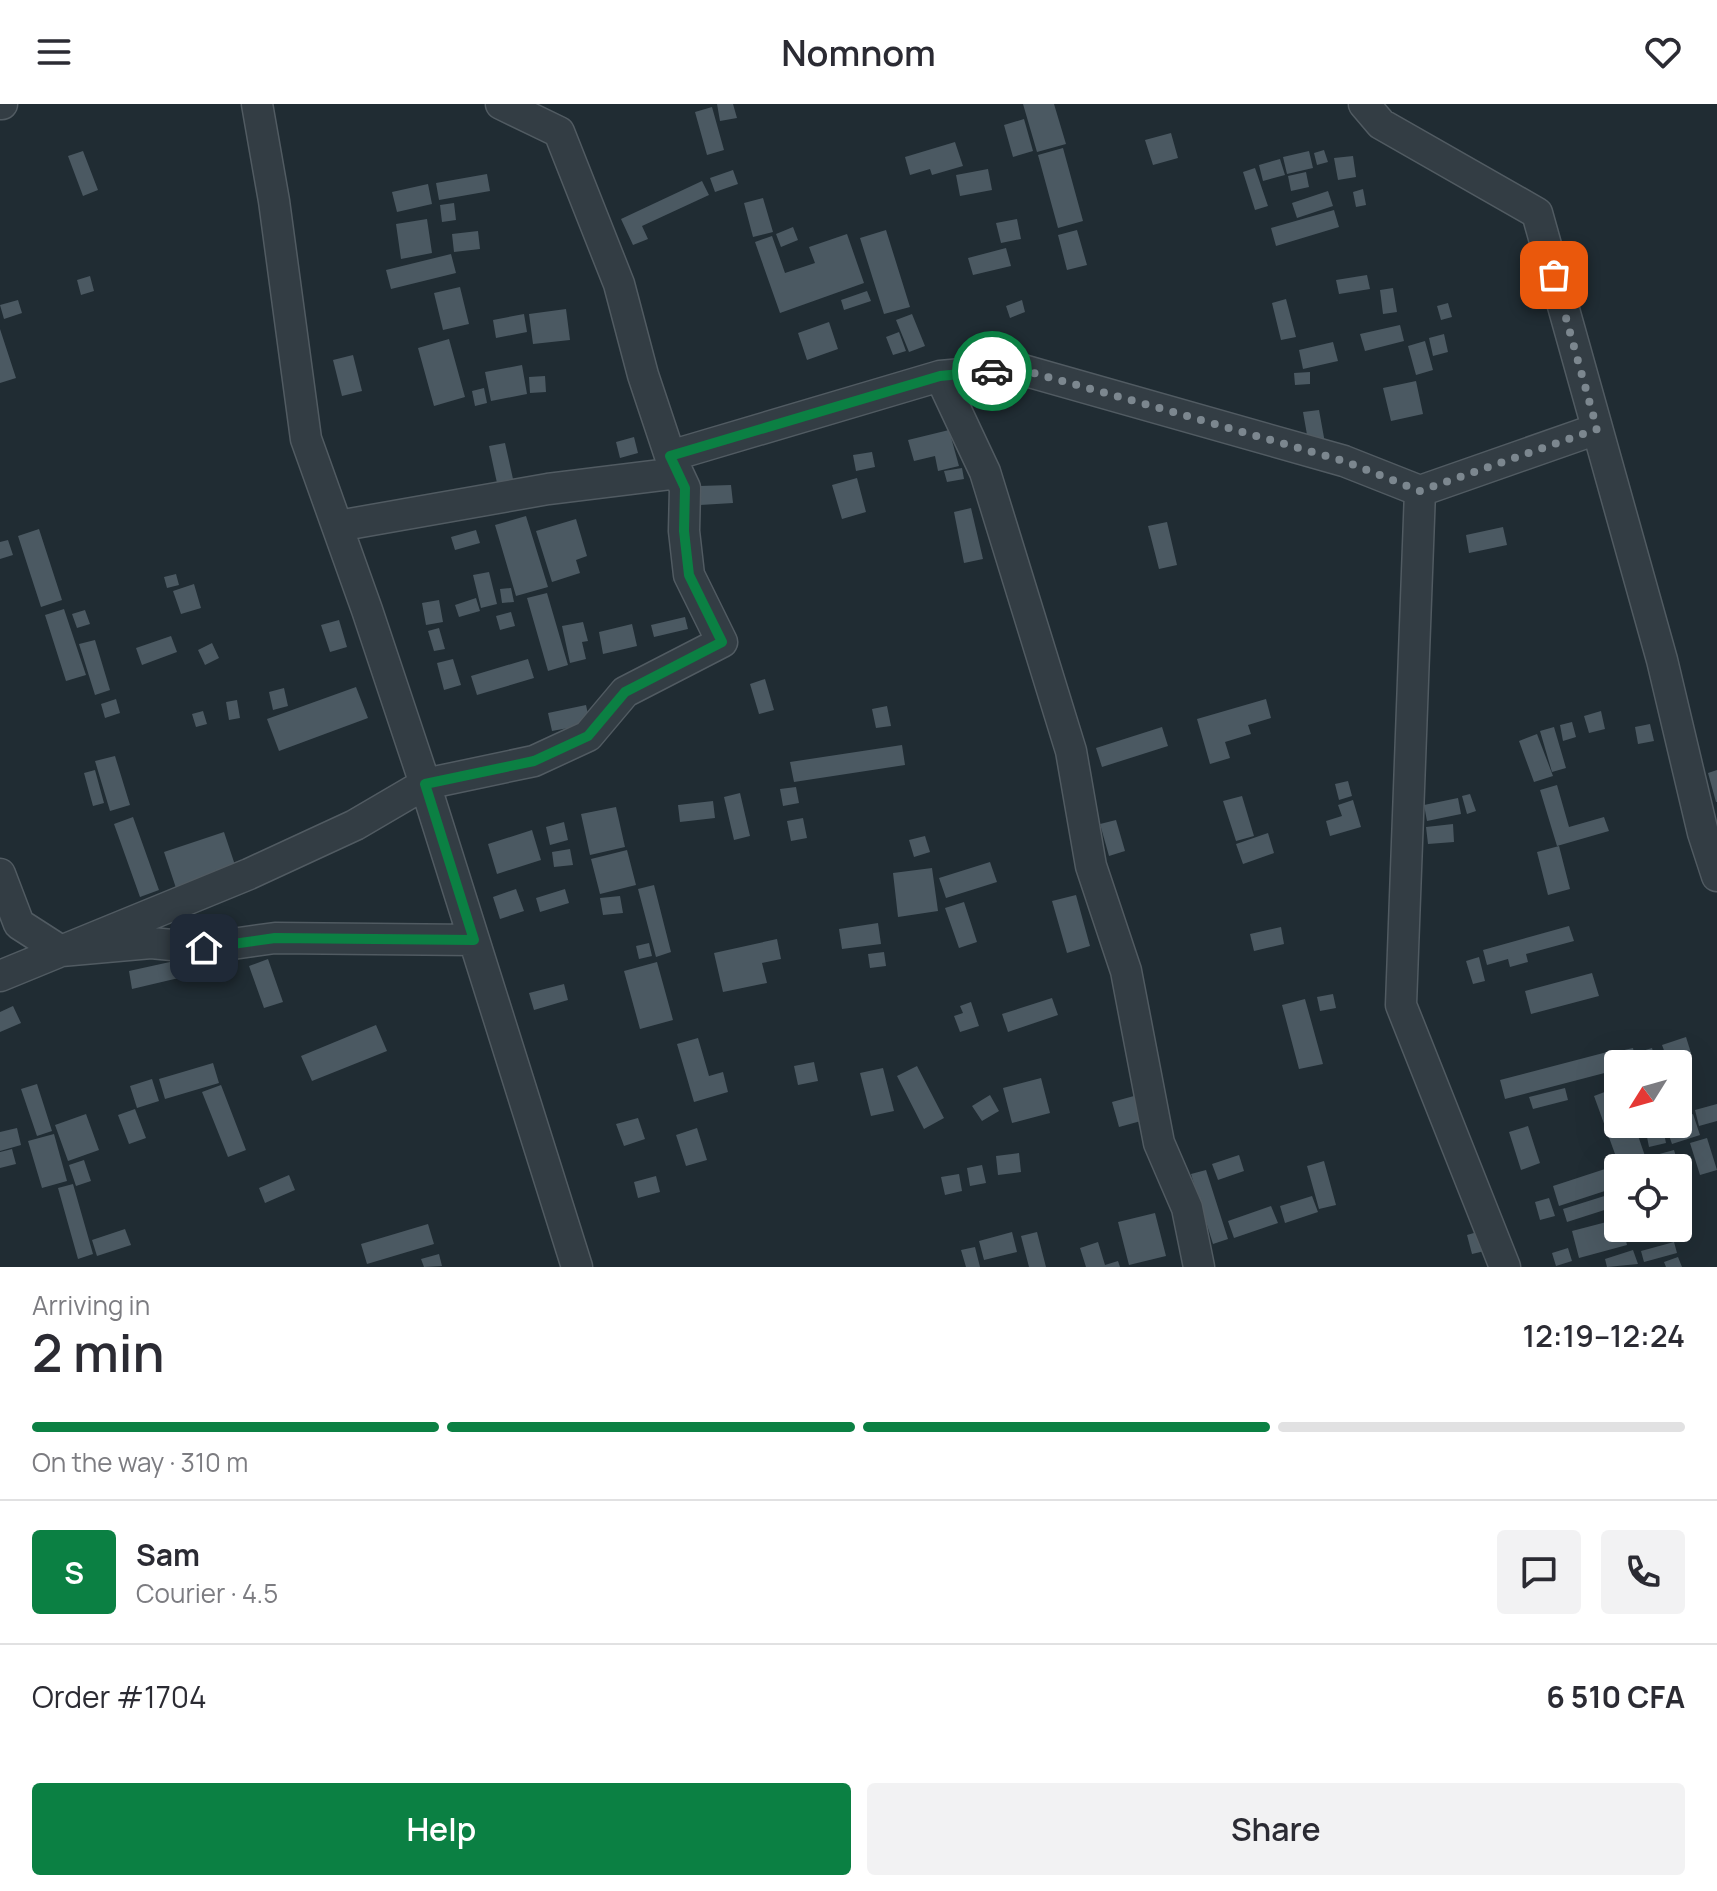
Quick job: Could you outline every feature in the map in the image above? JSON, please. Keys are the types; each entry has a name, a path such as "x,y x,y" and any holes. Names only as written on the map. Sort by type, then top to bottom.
{"street":[{"path":"257,104 274,201 306,439 425,784 577,1267"},
{"path":"0,976 249,874 355,825 425,784 534,761 588,736 625,692 722,642 689,575 684,531 685,488 643,375 619,284 559,132 501,104"},
{"path":"1364,104 1381,124 1537,213 1662,660 1703,833 1717,876"},
{"path":"338,526 674,464 940,376 1019,369 1344,461 1420,491 1597,429"},
{"path":"940,376 985,472 1071,751 1091,866 1126,971 1159,1143 1187,1208 1199,1267"},
{"path":"1420,491 1401,1005 1505,1267"},
{"path":"0,874 19,924 61,951 151,943 204,948 275,938 474,940"}],"building":[{"path":"717,104 733,104 737,118 720,121"},
{"path":"1023,104 1054,104 1066,144 1037,152"},
{"path":"712,107 724,150 707,155 695,112"},
{"path":"1024,119 1033,151 1013,157 1004,125"},
{"path":"1171,133 1178,158 1153,165 1145,140"},
{"path":"955,142 963,166 932,175 930,169 910,175 905,157"},
{"path":"1063,148 1083,221 1058,228 1038,155"},
{"path":"1324,150 1328,162 1317,165 1314,153"},
{"path":"83,151 98,190 83,196 68,156"},
{"path":"1309,151 1313,168 1287,174 1283,157"},
{"path":"1353,156 1356,177 1338,180 1334,158"},
{"path":"1280,159 1285,175 1263,181 1259,165"},
{"path":"1255,168 1268,206 1255,210 1243,172"},
{"path":"988,169 992,190 960,196 956,175"},
{"path":"733,170 738,184 715,192 710,178"},
{"path":"1306,172 1309,187 1291,191 1288,176"},
{"path":"487,174 490,191 439,200 436,183"},
{"path":"702,181 709,195 642,226 648,239 633,245 621,219"},
{"path":"428,184 432,204 397,212 392,192"},
{"path":"1363,189 1366,205 1356,207 1353,192"},
{"path":"1328,191 1333,206 1297,218 1292,203"},
{"path":"763,198 773,232 753,237 744,203"},
{"path":"454,203 456,220 442,222 440,205"},
{"path":"1334,210 1339,227 1276,246 1271,228"},
{"path":"427,219 432,253 401,259 396,224"},
{"path":"1017,219 1021,239 1001,243 996,223"},
{"path":"793,227 798,240 781,247 776,234"},
{"path":"886,230 910,307 884,314 860,238"},
{"path":"1077,230 1087,265 1067,270 1058,235"},
{"path":"478,231 480,249 454,252 452,234"},
{"path":"847,234 864,283 780,313 755,242 772,236 785,273 815,263 809,247"},
{"path":"1006,248 1011,266 973,275 968,258"},
{"path":"451,254 456,273 391,289 386,270"},
{"path":"1367,275 1370,289 1339,294 1336,280"},
{"path":"90,276 94,291 81,295 77,280"},
{"path":"460,287 469,324 443,330 434,293"},
{"path":"1393,288 1397,312 1383,314 1380,290"},
{"path":"867,291 871,301 844,310 841,300"},
{"path":"1286,299 1296,337 1281,340 1272,303"},
{"path":"18,300 22,313 4,319 0,305"},
{"path":"1022,300 1025,312 1010,318 1006,306"},
{"path":"1448,303 1452,317 1441,320 1437,306"},
{"path":"566,309 570,340 533,344 529,314"},
{"path":"524,314 527,332 496,338 493,320"},
{"path":"912,314 925,346 909,352 896,320"},
{"path":"829,322 838,349 807,360 798,333"},
{"path":"1400,325 1404,341 1365,351 1360,334"},
{"path":"0,329 16,378 0,383"},
{"path":"899,332 906,351 893,355 886,337"},
{"path":"1444,334 1448,352 1433,356 1429,338"},
{"path":"449,339 465,397 434,406 418,348"},
{"path":"1425,341 1433,370 1416,375 1408,346"},
{"path":"1333,342 1338,361 1303,369 1299,350"},
{"path":"353,355 362,391 342,396 333,360"},
{"path":"522,365 527,394 491,401 485,372"},
{"path":"1310,372 1310,384 1295,385 1294,373"},
{"path":"545,376 546,392 530,393 529,377"},
{"path":"1416,381 1423,414 1391,421 1383,388"},
{"path":"484,388 487,403 475,406 472,391"},
{"path":"1319,410 1325,443 1309,446 1303,412"},
{"path":"949,430 959,466 938,471 935,456 914,461 908,440"},
{"path":"634,437 638,453 620,458 616,442"},
{"path":"505,443 513,479 497,483 489,446"},
{"path":"872,452 875,467 856,471 853,455"},
{"path":"962,468 964,479 947,482 944,471"},
{"path":"857,478 866,512 842,519 832,485"},
{"path":"731,485 733,503 700,505 699,486"},
{"path":"971,508 983,559 964,563 954,512"},
{"path":"526,516 548,587 516,596 495,525"},
{"path":"576,519 587,556 576,560 580,573 552,582 536,531"},
{"path":"1167,522 1177,565 1159,569 1148,526"},
{"path":"1503,527 1507,545 1469,553 1466,535"},
{"path":"39,529 62,600 41,607 18,536"},
{"path":"476,530 480,543 455,550 451,537"},
{"path":"8,540 13,555 0,559 0,542"},
{"path":"489,572 497,604 481,608 473,575"},
{"path":"176,574 179,585 167,588 164,577"},
{"path":"194,584 201,608 181,614 173,591"},
{"path":"511,588 514,602 502,603 500,589"},
{"path":"547,593 568,665 548,671 527,598"},
{"path":"476,598 480,611 459,617 455,605"},
{"path":"439,600 443,622 426,625 422,603"},
{"path":"64,609 86,675 66,681 45,615"},
{"path":"85,610 90,624 77,628 72,614"},
{"path":"511,612 515,626 500,630 496,616"},
{"path":"685,617 688,629 654,637 651,625"},
{"path":"339,620 347,647 330,652 321,625"},
{"path":"583,622 588,641 582,642 586,659 570,663 562,626"},
{"path":"632,624 637,646 603,654 599,632"},
{"path":"439,628 445,649 434,651 428,631"},
{"path":"171,636 177,652 142,665 136,648"},
{"path":"95,640 110,690 95,695 79,644"},
{"path":"212,643 219,658 205,665 198,650"},
{"path":"453,659 461,685 444,690 437,663"},
{"path":"528,659 534,678 477,695 471,676"},
{"path":"765,679 774,710 759,714 750,684"},
{"path":"356,687 368,718 279,751 267,719"},
{"path":"284,688 288,706 273,710 269,692"},
{"path":"116,699 120,713 105,718 101,704"},
{"path":"1266,699 1271,718 1248,725 1251,734 1225,742 1230,758 1210,764 1197,719"},
{"path":"237,700 240,718 229,720 226,702"},
{"path":"586,705 590,724 552,731 548,713"},
{"path":"887,706 891,726 876,728 872,709"},
{"path":"203,711 207,724 196,727 192,714"},
{"path":"1601,711 1605,729 1589,733 1584,716"},
{"path":"1572,722 1576,737 1563,741 1560,725"},
{"path":"1650,724 1654,741 1638,744 1635,727"},
{"path":"1162,727 1168,746 1102,767 1096,748"},
{"path":"1554,727 1566,768 1552,772 1540,731"},
{"path":"1537,734 1553,776 1534,782 1519,741"},
{"path":"902,745 905,765 794,782 790,762"},
{"path":"115,756 130,805 110,811 95,761"},
{"path":"95,770 104,803 93,806 84,773"},
{"path":"1717,770 1717,802 1716,802 1708,773"},
{"path":"1348,781 1352,796 1339,800 1335,784"},
{"path":"1557,785 1569,827 1604,817 1609,831 1557,846 1540,790"},
{"path":"796,787 799,803 783,806 780,789"},
{"path":"740,793 750,836 734,840 724,797"},
{"path":"1470,794 1476,811 1467,814 1462,796"},
{"path":"1242,796 1254,836 1236,841 1223,801"},
{"path":"1458,798 1461,814 1427,821 1424,805"},
{"path":"1353,800 1361,827 1330,836 1326,821 1342,816 1338,805"},
{"path":"713,801 715,818 680,822 678,805"},
{"path":"616,807 625,847 590,855 581,814"},
{"path":"133,817 159,890 140,897 114,824"},
{"path":"803,818 807,838 791,841 787,821"},
{"path":"1116,820 1125,851 1109,856 1100,824"},
{"path":"564,822 568,840 550,845 546,827"},
{"path":"1453,824 1454,842 1428,844 1426,827"},
{"path":"532,830 541,860 497,874 488,844"},
{"path":"224,832 236,868 176,888 164,852"},
{"path":"1268,833 1274,853 1243,864 1236,844"},
{"path":"925,836 930,852 914,857 909,840"},
{"path":"1559,846 1570,889 1548,895 1537,852"},
{"path":"570,849 573,865 554,867 552,852"},
{"path":"627,850 636,885 600,894 591,859"},
{"path":"990,862 997,882 946,898 939,878"},
{"path":"932,868 938,911 898,917 893,873"},
{"path":"654,885 671,952 656,957 638,889"},
{"path":"516,889 524,911 500,919 493,897"},
{"path":"565,889 569,903 540,912 536,898"},
{"path":"1076,895 1090,946 1067,953 1052,901"},
{"path":"620,896 623,913 603,915 600,898"},
{"path":"964,902 977,942 959,948 945,908"},
{"path":"878,923 881,944 842,949 839,929"},
{"path":"1569,926 1574,941 1526,954 1528,962 1510,967 1508,959 1487,965 1483,950"},
{"path":"1281,927 1284,944 1254,951 1250,934"},
{"path":"777,939 781,959 762,963 767,983 723,992 714,953"},
{"path":"649,943 652,956 639,959 636,946"},
{"path":"884,952 886,966 870,968 868,954"},
{"path":"1479,957 1485,981 1473,984 1466,961"},
{"path":"268,959 283,1002 264,1008 249,966"},
{"path":"179,960 183,977 132,989 129,971"},
{"path":"657,962 673,1020 640,1029 624,971"},
{"path":"1592,973 1599,996 1531,1014 1525,991"},
{"path":"564,984 568,1000 534,1010 529,993"},
{"path":"1333,994 1336,1008 1320,1011 1317,997"},
{"path":"1052,998 1058,1015 1008,1032 1002,1014"},
{"path":"1305,999 1323,1064 1299,1069 1282,1005"},
{"path":"971,1002 979,1026 960,1032 954,1016 963,1013 960,1006"},
{"path":"13,1006 21,1023 0,1032 0,1012"},
{"path":"376,1025 387,1051 312,1081 301,1056"},
{"path":"1686,1037 1690,1050 1664,1050 1662,1045"},
{"path":"698,1038 709,1076 723,1072 728,1092 694,1102 677,1044"},
{"path":"1604,1053 1604,1073 1505,1099 1500,1080"},
{"path":"814,1062 818,1081 798,1085 794,1066"},
{"path":"213,1063 219,1083 165,1099 159,1079"},
{"path":"917,1066 944,1118 924,1129 897,1076"},
{"path":"883,1068 894,1111 871,1116 860,1073"},
{"path":"1041,1078 1050,1113 1012,1123 1003,1088"},
{"path":"152,1079 159,1101 137,1108 130,1086"},
{"path":"37,1084 52,1131 37,1136 21,1089"},
{"path":"221,1085 246,1150 228,1157 202,1092"},
{"path":"1565,1088 1568,1100 1533,1109 1529,1097"},
{"path":"1604,1092 1604,1124 1594,1096"},
{"path":"990,1095 999,1111 982,1121 972,1106"},
{"path":"1134,1096 1141,1121 1119,1127 1112,1102"},
{"path":"1717,1104 1717,1121 1699,1126 1695,1110"},
{"path":"135,1109 146,1138 129,1144 118,1115"},
{"path":"86,1114 99,1150 68,1161 55,1125"},
{"path":"1692,1114 1700,1135 1692,1138"},
{"path":"638,1118 645,1139 624,1146 616,1124"},
{"path":"1528,1126 1540,1163 1521,1170 1509,1132"},
{"path":"17,1128 21,1145 0,1151 0,1132"},
{"path":"697,1128 707,1160 686,1166 676,1135"},
{"path":"54,1134 67,1181 42,1188 28,1141"},
{"path":"1609,1138 1639,1138 1644,1154 1615,1154"},
{"path":"1647,1138 1665,1138 1666,1143 1649,1147"},
{"path":"1670,1138 1691,1138 1672,1144"},
{"path":"1707,1138 1717,1170 1700,1175 1690,1143"},
{"path":"12,1149 16,1164 0,1168 0,1152"},
{"path":"1019,1153 1021,1172 998,1175 996,1156"},
{"path":"1239,1155 1244,1171 1218,1180 1212,1164"},
{"path":"84,1160 91,1181 76,1186 69,1165"},
{"path":"1324,1161 1336,1205 1319,1209 1307,1166"},
{"path":"982,1165 986,1183 970,1186 967,1168"},
{"path":"1604,1169 1604,1191 1559,1206 1553,1186"},
{"path":"1206,1170 1228,1239 1213,1244 1191,1174"},
{"path":"959,1174 962,1191 945,1195 941,1177"},
{"path":"289,1175 295,1190 265,1203 259,1188"},
{"path":"656,1176 660,1192 638,1198 634,1182"},
{"path":"73,1184 93,1254 78,1259 58,1188"},
{"path":"1312,1196 1318,1212 1285,1223 1280,1206"},
{"path":"1604,1196 1604,1210 1567,1222 1563,1209"},
{"path":"1549,1198 1555,1216 1540,1220 1535,1202"},
{"path":"1271,1206 1278,1223 1234,1238 1228,1221"},
{"path":"1155,1213 1166,1256 1129,1265 1118,1222"},
{"path":"1604,1223 1604,1242 1626,1242 1627,1245 1579,1258 1572,1231"},
{"path":"428,1224 434,1244 367,1264 361,1244"},
{"path":"125,1229 131,1245 97,1256 92,1240"},
{"path":"1484,1230 1489,1250 1472,1254 1467,1235"},
{"path":"1012,1232 1017,1252 984,1260 979,1241"},
{"path":"1037,1232 1046,1267 1029,1267 1021,1236"},
{"path":"1098,1242 1105,1265 1118,1261 1120,1267 1086,1267 1080,1248"},
{"path":"1674,1242 1677,1253 1644,1262 1641,1251"},
{"path":"975,1247 980,1267 966,1267 961,1250"},
{"path":"1568,1248 1572,1261 1556,1266 1552,1253"},
{"path":"1633,1250 1638,1264 1607,1267 1605,1259"},
{"path":"439,1254 442,1266 424,1267 421,1259"},
{"path":"1678,1257 1682,1267 1666,1267 1664,1262"}],"way so far":[{"path":"992,371 1019,369 1138,402 1344,461 1420,491 1597,429 1554,275"}],"route":[{"path":"204,948 275,938 474,940 425,784 534,761 588,736 625,692 722,642 689,575 684,531 685,488 670,456 940,376 992,371"}]}
